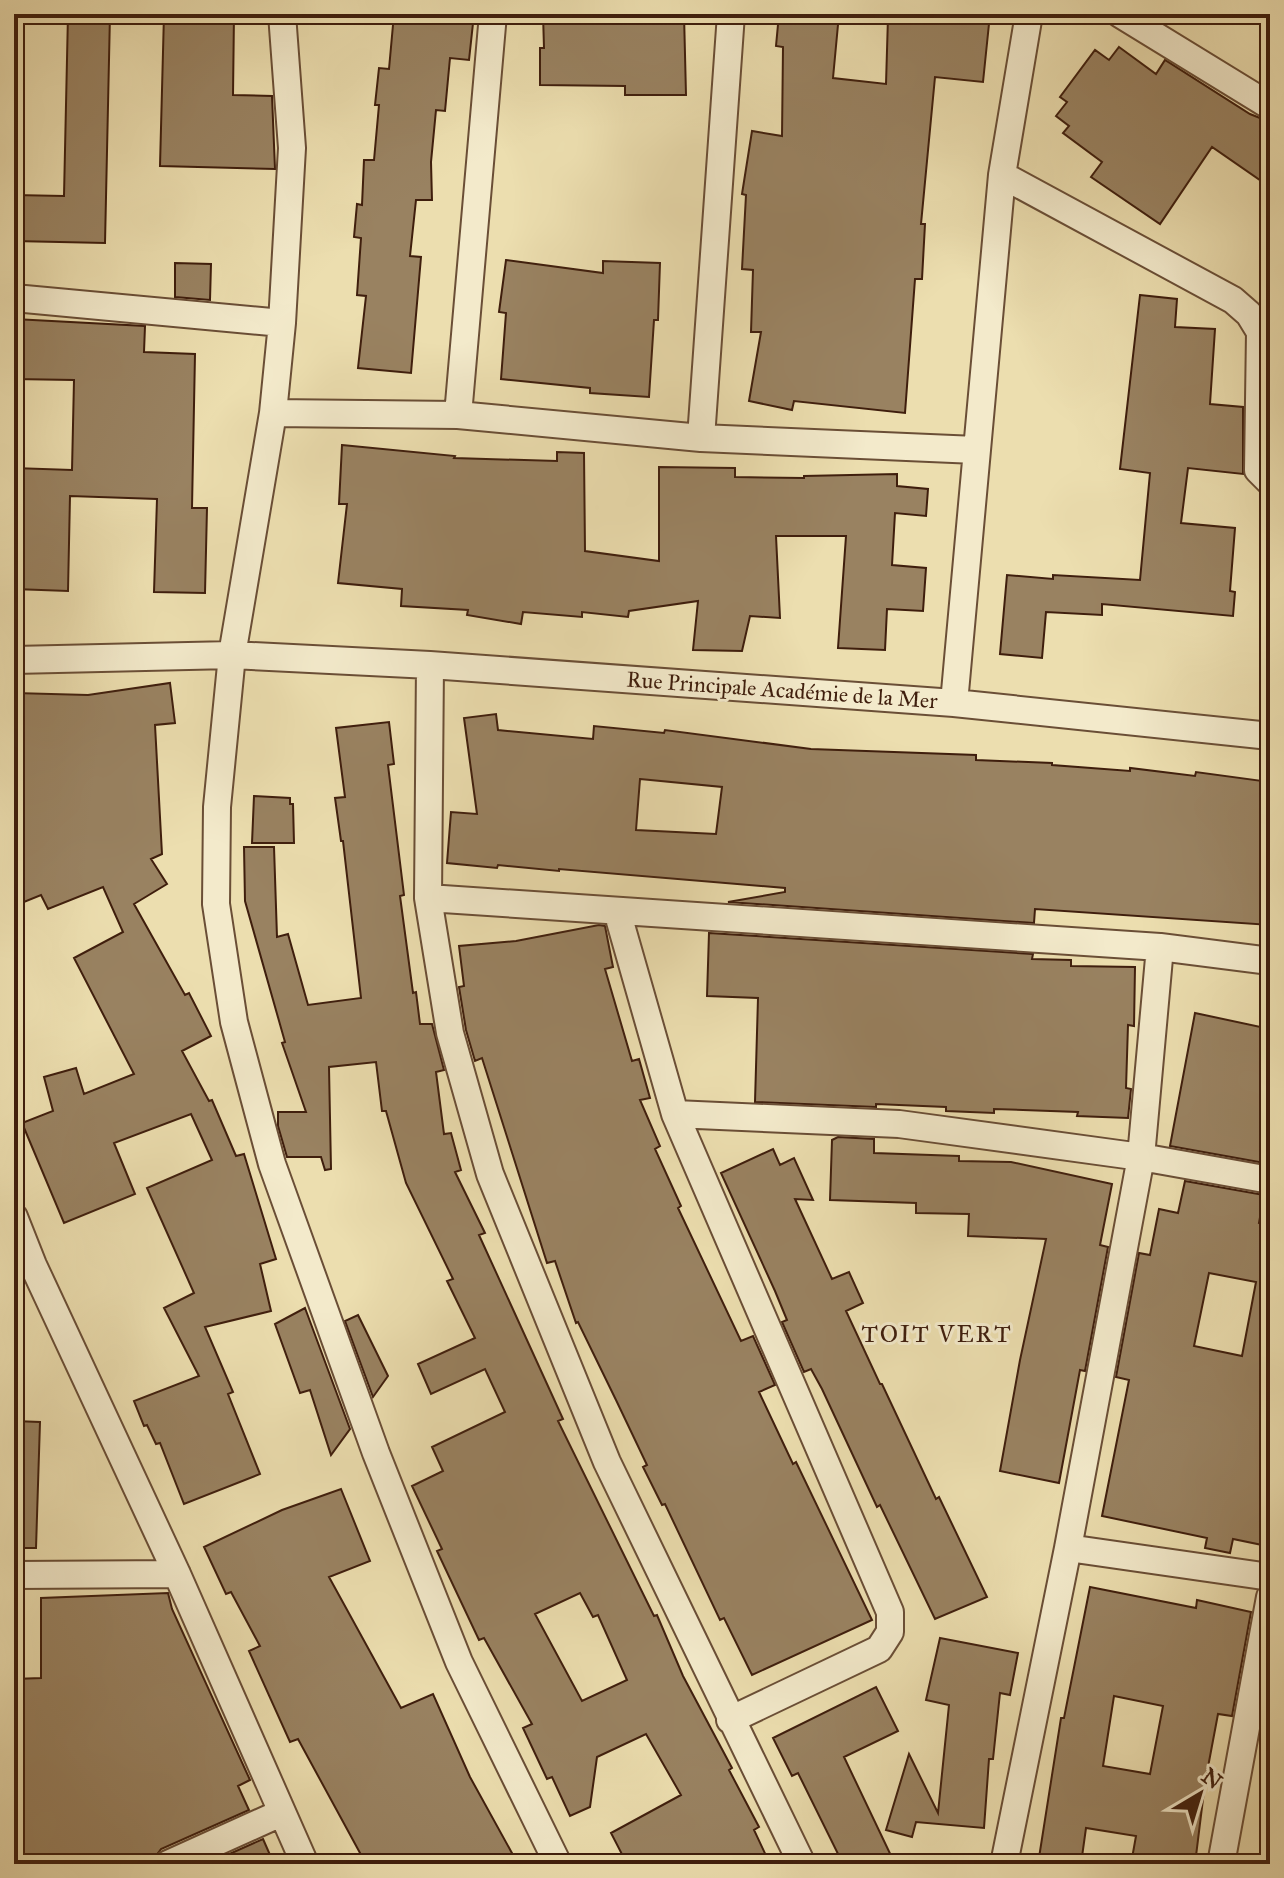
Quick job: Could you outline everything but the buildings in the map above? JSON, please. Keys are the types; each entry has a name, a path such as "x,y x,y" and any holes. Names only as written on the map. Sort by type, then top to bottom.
{"street":[{"path":"282,14 292,148 282,323 273,413 232,655 217,807 216,904 234,1022 272,1164 376,1453 459,1662 558,1864"},
{"path":"458,415 493,14"},
{"path":"701,438 731,14"},
{"name":"Rue Principale Académie de la Mer","path":"14,660 232,655 430,665 954,703 1002,175 1029,14"},
{"path":"1120,14 1270,106"},
{"path":"1002,175 1233,300 1249,314 1260,332 1258,470 1270,482"},
{"path":"14,298 282,323"},
{"path":"273,413 458,415 701,438 976,450"},
{"path":"430,665 428,898 450,1033 490,1174 607,1462 802,1864"},
{"path":"954,703 1270,736"},
{"path":"428,898 1160,947 1270,961"},
{"path":"617,911 675,1114 890,1612 890,1632 879,1649 730,1720"},
{"path":"1004,1864 1068,1548 1141,1157 1160,947"},
{"path":"675,1114 899,1124 1141,1157 1270,1180"},
{"path":"14,1217 23,1265 177,1574 305,1864"},
{"path":"1068,1548 1270,1577"},
{"path":"14,1575 177,1574"},
{"path":"1221,1864 1270,1597"},
{"path":"168,1864 281,1813"}],"district":[{"name":"TOIT VERT","path":"937,1334"}]}
